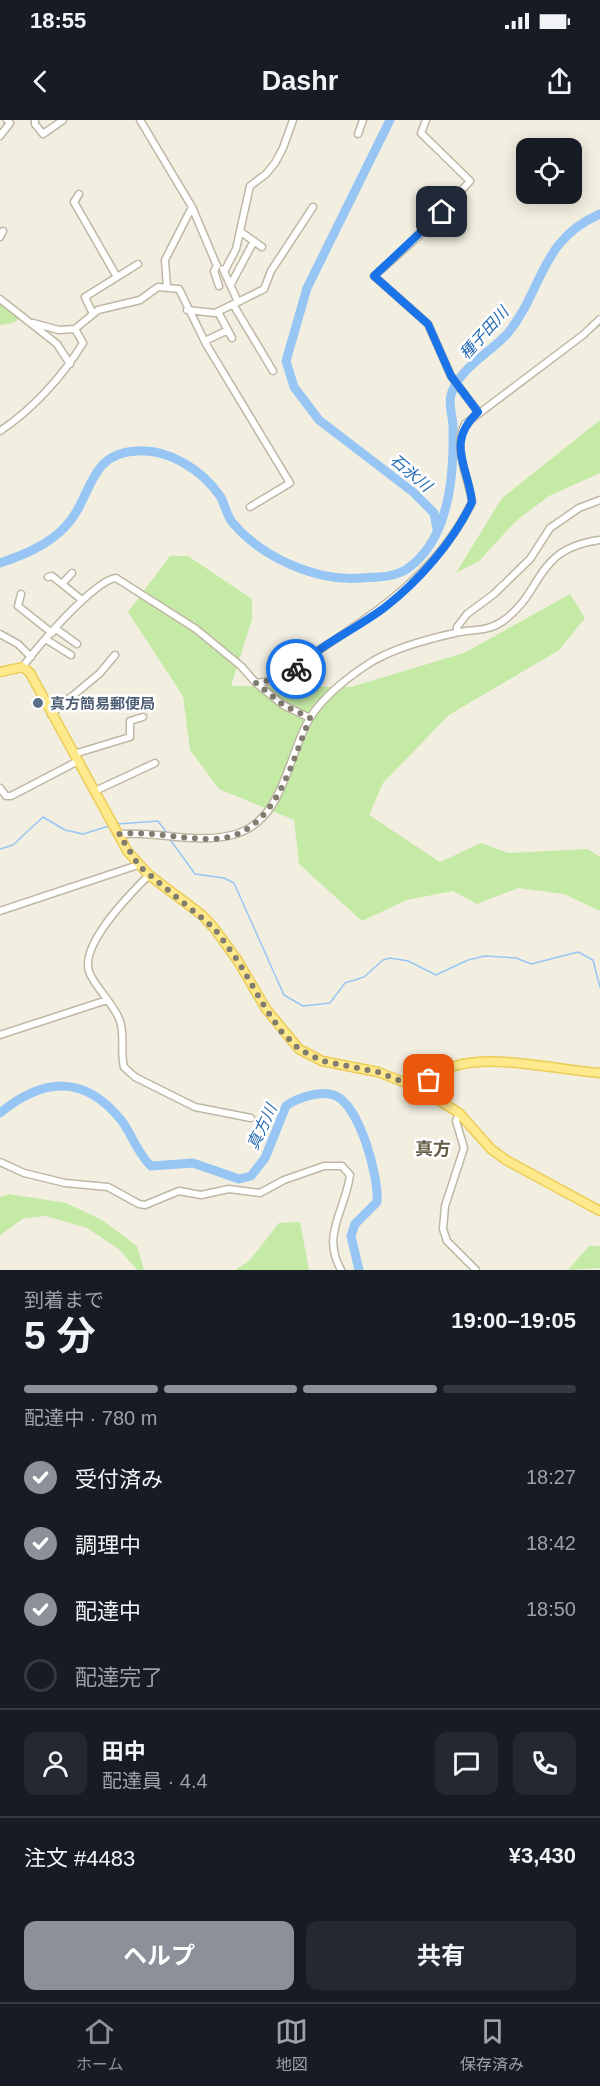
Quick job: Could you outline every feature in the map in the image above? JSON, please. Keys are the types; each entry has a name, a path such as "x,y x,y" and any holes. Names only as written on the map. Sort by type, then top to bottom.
{"main road":[{"path":"0,672 23,667 30,673 138,865 214,928 238,961 281,1031 299,1049 322,1061 378,1072 419,1088 459,1113 491,1149 506,1160 600,1211"},
{"path":"419,1088 453,1066 473,1062 554,1067 600,1073"}],"street":[{"path":"0,136 10,123 7,120"},
{"path":"35,120 35,124 43,134 63,120"},
{"path":"140,120 192,207 217,266 225,270 236,304 273,371"},
{"path":"225,270 236,249 250,186 266,174 275,163 283,148 292,120"},
{"path":"358,134 363,120"},
{"path":"426,120 421,133 470,181 428,228 374,276 428,324 451,376 478,412"},
{"path":"79,194 74,202 117,277"},
{"path":"167,288 165,260 192,207"},
{"path":"188,310 218,312 264,289 271,271 314,207"},
{"path":"241,232 262,247"},
{"path":"231,284 254,241"},
{"path":"93,314 85,297 138,264"},
{"path":"217,266 214,271 219,286"},
{"path":"33,323 59,330 75,328 93,314 120,303 140,300 154,289 179,289 205,341 290,483 250,507"},
{"path":"0,299 57,344 70,364"},
{"path":"218,312 232,338"},
{"path":"256,683 286,676 310,656 384,608 420,574 453,534 472,502 464,476 460,433 465,424 583,335 600,319"},
{"path":"0,431 14,422 70,364 83,343 75,328"},
{"path":"205,341 228,330"},
{"path":"457,632 457,627 466,614 494,594 530,559 550,528 579,508 600,500"},
{"path":"119,834 143,832 213,839 249,828 264,816 275,802 310,718 328,697 372,661 396,650 457,632 482,631 502,621 519,606 547,563 564,551 585,542 600,540"},
{"path":"62,584 72,573"},
{"path":"48,577 52,576 82,600"},
{"path":"23,667 82,600 107,580 116,578 196,629 283,705 310,718"},
{"path":"21,594 18,606 76,644"},
{"path":"0,634 18,644 31,657"},
{"path":"47,640 71,655"},
{"path":"51,714 100,673 115,655"},
{"path":"69,698 74,707"},
{"path":"0,788 6,795 11,796 76,757 130,737 130,722 142,717"},
{"path":"95,791 155,763"},
{"path":"0,911 138,865"},
{"path":"149,875 98,936 87,958 88,971 120,1021 122,1060 127,1070 195,1107 251,1118"},
{"path":"0,1035 107,1000"},
{"path":"459,1113 456,1120 464,1148 460,1168 445,1206 443,1229 447,1241 476,1270"},
{"path":"0,1162 24,1173 64,1183 98,1184 139,1204 146,1205 179,1191 201,1195 229,1189 260,1193 284,1180 324,1166 342,1166 350,1175 331,1240 334,1258 341,1270"}],"green space":[{"path":"0,299 22,317 13,323 0,325"},
{"path":"600,420 600,473 549,496 516,521 479,561 456,573 502,498"},
{"path":"170,556 188,556 252,599 252,619 231,686 351,687 464,653 570,594 585,618 559,650 449,715 383,783 369,815 440,862 481,843 508,853 588,849 600,857 600,911 564,894 518,888 477,904 453,891 407,900 362,921 299,864 294,820 219,789 190,750 183,696 128,612"},
{"path":"9,1194 66,1203 102,1220 137,1246 144,1270 137,1270 120,1250 87,1228 46,1216 24,1218 0,1235 0,1197"},
{"path":"300,1222 309,1270 235,1270 249,1261 279,1223"},
{"path":"589,1246 600,1246 600,1268 568,1270"}],"waterway":[{"name":"石氷川","path":"390,120 307,288 286,361 294,387 319,420 413,492 434,513 437,529"},
{"name":"石氷川","path":"0,563 34,549 58,534 74,515 100,468 109,460 121,454 149,451 184,463 204,478 220,496 230,519 244,535 290,565 326,576 344,578 385,576 407,569 432,541 441,524 446,505 453,446 450,399 455,386 460,377 508,333 520,316 545,266 565,237 600,214"},
{"path":"0,849 13,845 43,817 65,830 83,834 109,826"},
{"path":"117,824 158,821 167,833"},
{"path":"169,838 195,874 224,878 234,883 284,995 303,1006 330,1003 345,983 364,977 383,960 390,958 408,961 436,975 468,960 485,956 516,958 531,964 578,952 593,960 600,987"},
{"name":"真方川","path":"0,1113 16,1101 47,1088 63,1086 78,1088 107,1105 121,1120 151,1166 193,1163 239,1179 251,1176 265,1158 286,1106 310,1095 324,1093 336,1096 345,1103 360,1128 371,1160 377,1191 377,1202 355,1224 351,1236 359,1270"}],"way so far":[{"path":"296,669 282,678 256,683 283,705 310,718 275,802 264,816 249,828 236,834 213,839 143,832 119,834 128,852 139,866 202,915 214,928 238,961 281,1031 299,1049 322,1061 378,1072 419,1088 429,1080"}],"place":[{"name":"真方簡易郵便局","path":"38,703"}],"district":[{"name":"真方","path":"433,1149"}],"route":[{"path":"296,669 310,656 384,608 404,590 453,534 472,502 464,476 460,433 465,424 478,412 451,376 428,324 374,276 428,228 442,212"}],"water label":[{"name":"種子田川","path":"484,333"}]}
